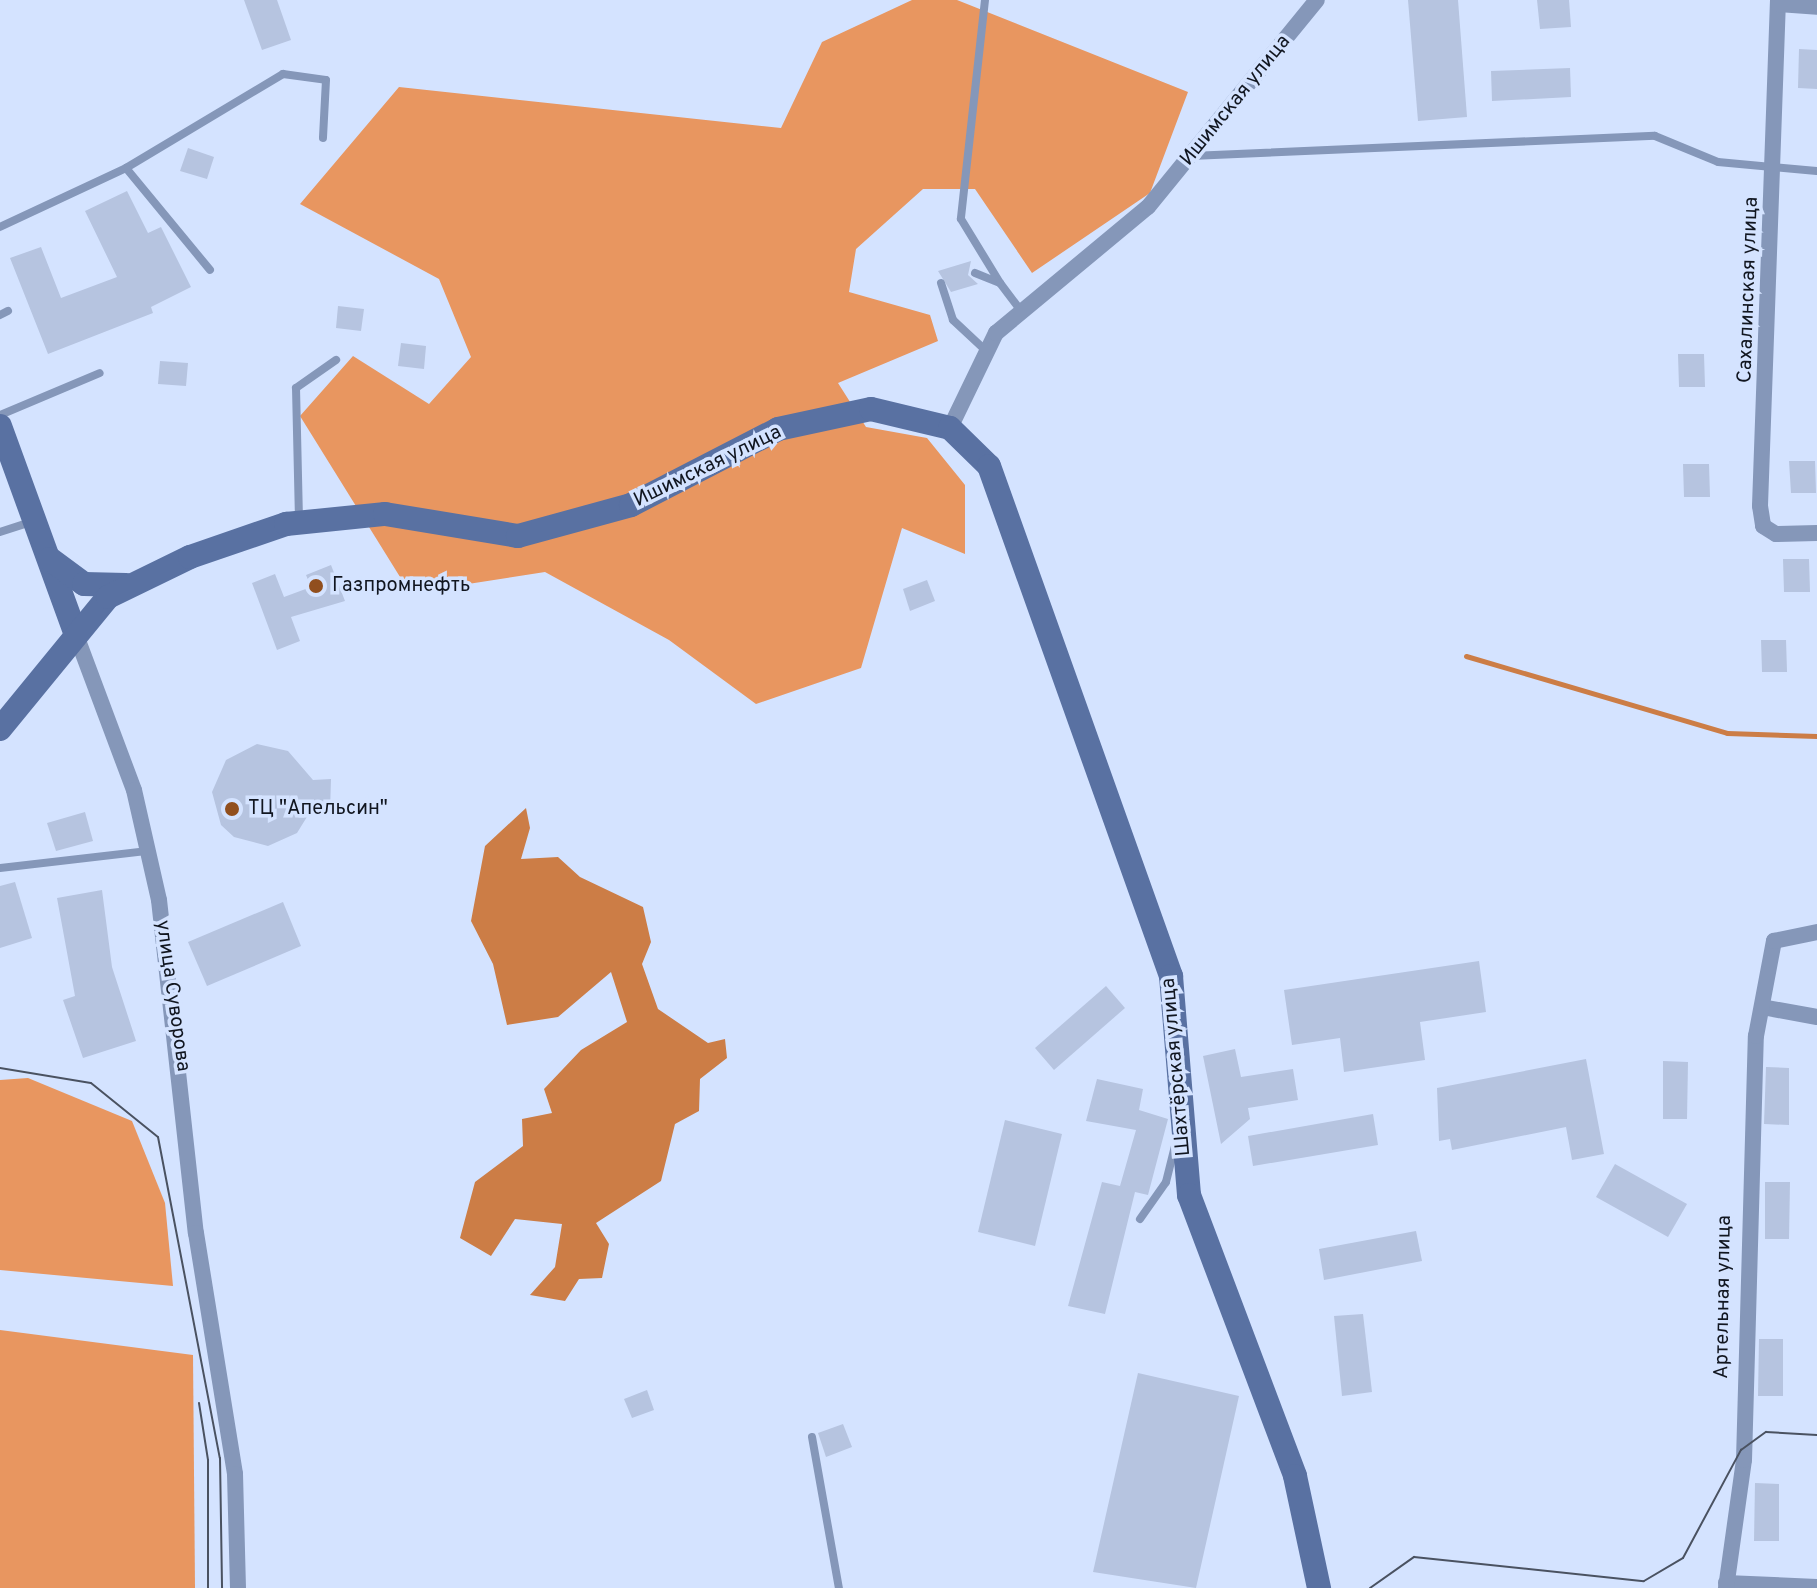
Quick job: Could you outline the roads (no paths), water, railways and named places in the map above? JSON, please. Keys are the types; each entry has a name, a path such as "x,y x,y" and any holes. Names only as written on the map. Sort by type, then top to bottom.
{"main road":[{"name":"Ишимская улица","path":"0,729 49,678 76,635 126,585 299,521 385,514 518,536 631,505 778,429 871,409 950,428"},
{"name":"улица Суворова","path":"0,426 76,635"},
{"name":"Шахтёрская улица","path":"950,428 989,466 1171,976 1189,1195 1295,1476 1319,1588"},
{"path":"48,557 84,584 126,585"}],"street":[{"name":"Ишимская улица","path":"950,428 984,349 1112,242 1190,156 1317,0"},
{"path":"1778,2 1817,7"},
{"name":"Сахалинская улица","path":"1778,2 1760,506 1763,526 1776,534 1817,533"},
{"name":"улица Суворова","path":"76,635 134,790 148,851 235,1474 238,1588"},
{"name":"Артельная улица","path":"1726,1585 1744,1460 1746,1185 1762,1007 1774,941 1817,932"},
{"path":"1762,1007 1817,1017"},
{"path":"1726,1585 1817,1587"}],"lane":[{"path":"985,0 961,219 1023,314"},
{"path":"0,227 126,168 283,74 326,80 323,138"},
{"path":"1190,156 1655,136 1718,162 1773,172 1817,171"},
{"path":"126,168 210,270"},
{"path":"975,273 1000,283"},
{"path":"941,283 953,320 984,349"},
{"path":"299,521 296,388 336,360"},
{"path":"0,415 100,373"},
{"path":"0,532 34,520"},
{"path":"0,868 148,851"},
{"path":"1140,1219 1166,1182 1183,1118"},
{"path":"812,1437 839,1588"}],"waterway":[{"path":"1466,656 1727,733 1817,736"}],"tram line":[{"path":"0,1068 91,1083 158,1137 220,1458 222,1588"},
{"path":"199,1403 208,1460 208,1588"},
{"path":"1370,1588 1414,1557 1644,1581 1683,1558 1741,1450 1766,1432 1817,1435"}],"place":[{"name":"Газпромнефть","path":"316,586"},
{"name":"ТЦ \"Апельсин\"","path":"232,809"}]}
